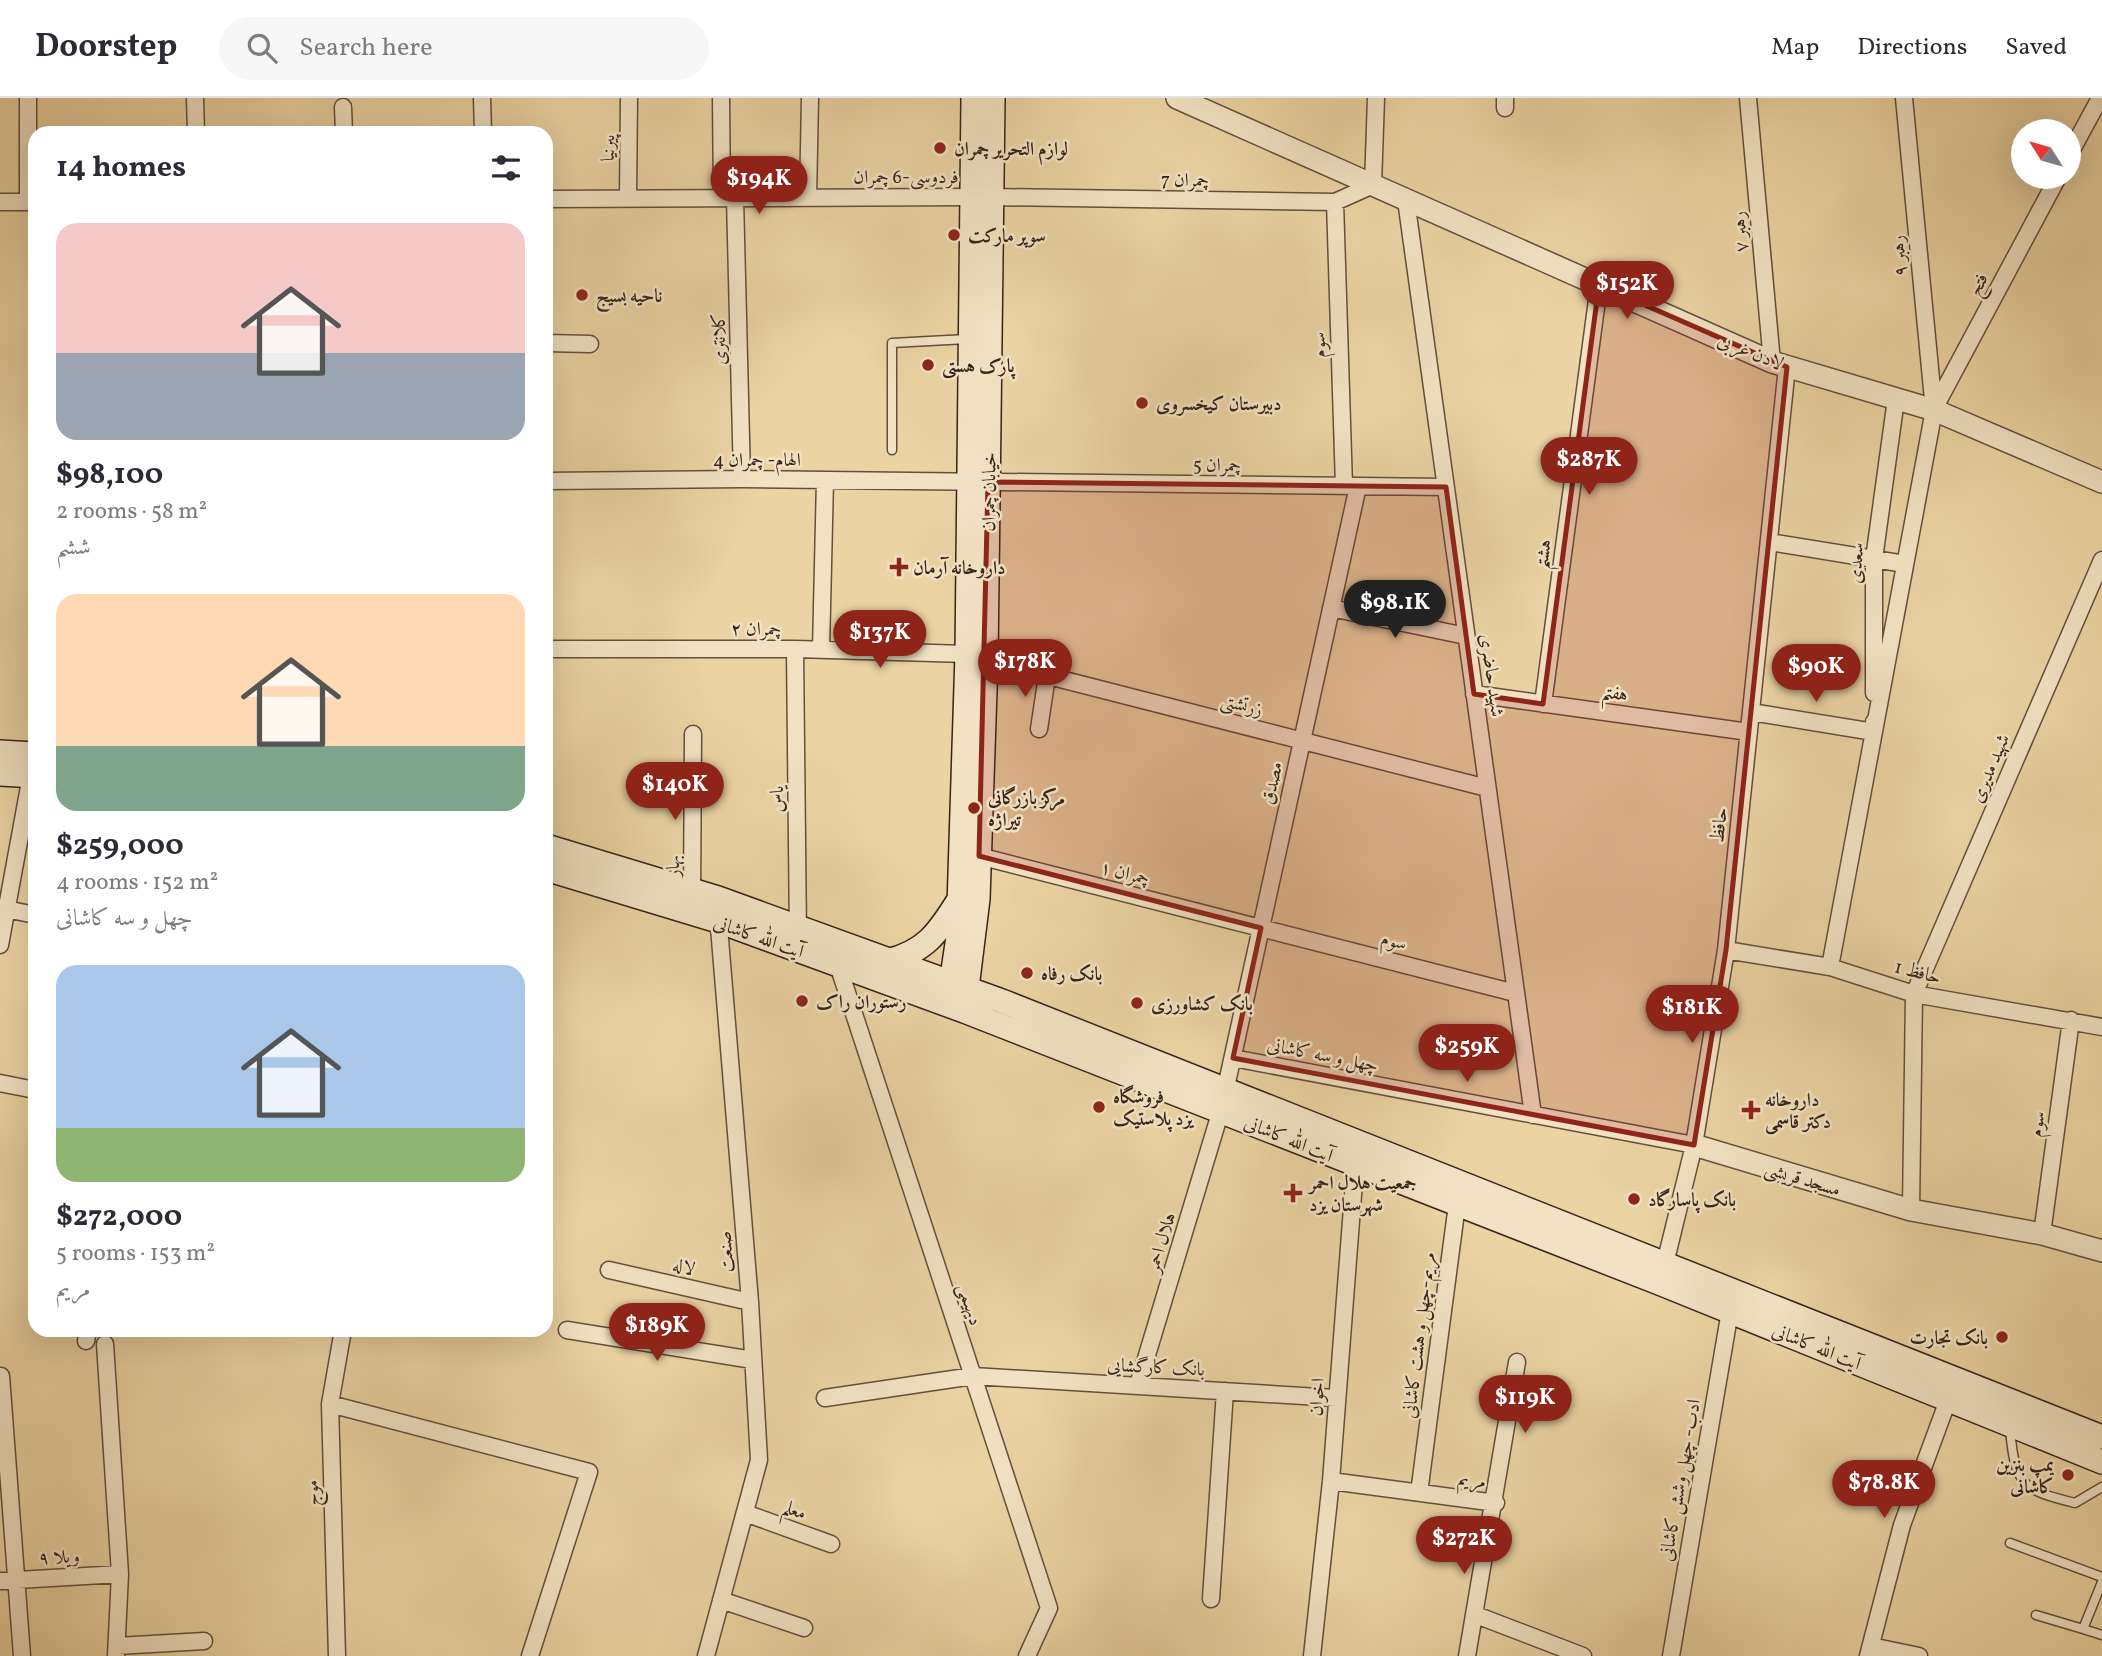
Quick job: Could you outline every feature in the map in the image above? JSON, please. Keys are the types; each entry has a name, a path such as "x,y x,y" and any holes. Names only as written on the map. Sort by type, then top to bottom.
{"main road":[{"name":"خیابان چمران","path":"957,997 973,951 979,856 976,657 982,197 973,98"},
{"name":"خیابان چمران","path":"979,482 970,338 993,98"},
{"name":"خیابان چمران","path":"957,997 960,898 976,657"},
{"path":"0,752 28,763"},
{"path":"0,774 28,767"},
{"name":"آیت الله کاشانی","path":"553,849 692,902 718,921 836,964 957,997 1224,1100 1357,1140 1458,1194"},
{"name":"آیت الله کاشانی","path":"553,871 692,902 718,898 887,961 957,997 1002,1002 1224,1100 1355,1165 1458,1194 1663,1273 1953,1389 2014,1416 2102,1461"},
{"path":"887,961 909,956 938,934 960,898"},
{"path":"973,951 982,975 1002,1002"},
{"name":"آیت الله کاشانی","path":"1663,1273 1730,1311 1953,1389"},
{"name":"آیت الله کاشانی","path":"2014,1416 2102,1437"}],"street":[{"path":"27,98 28,126"},
{"path":"195,98 196,126"},
{"path":"482,98 483,126"},
{"name":"پیرنیا","path":"628,198 629,98"},
{"name":"کلانتری","path":"721,98 729,198 742,479"},
{"path":"808,198 810,98"},
{"name":"لادن غربی","path":"1177,98 1780,364 1934,410 2102,482"},
{"path":"1373,185 1376,98"},
{"name":"رهبر ۷","path":"1748,98 1780,364"},
{"name":"رهبر ۹","path":"1904,98 1934,410"},
{"path":"2081,133 2100,98"},
{"path":"343,107 344,126"},
{"name":"چمران 7","path":"982,197 1335,202 1373,185"},
{"name":"فتح","path":"1934,410 2052,189"},
{"name":"فردوسی-6 چمران","path":"553,199 982,197"},
{"name":"شهید حاضری","path":"1406,200 1533,1115"},
{"path":"0,202 28,202"},
{"name":"سوم","path":"1335,202 1351,486"},
{"name":"هشتم","path":"1543,704 1599,285"},
{"path":"553,343 590,344"},
{"name":"حافظ","path":"1663,1273 1694,1145 1726,950 1770,542 1780,364"},
{"name":"سعدی","path":"1874,732 1874,559 1896,399"},
{"name":"سعدی","path":"1830,967 1934,410"},
{"name":"الهام- چمران 4","path":"553,481 742,479 979,482"},
{"path":"821,650 825,480"},
{"name":"چمران 5","path":"979,482 1446,487"},
{"name":"مصدق","path":"1224,1100 1331,608 1351,486"},
{"path":"1770,542 1905,564"},
{"name":"شهید مدیری","path":"1914,994 2102,560"},
{"path":"1331,608 1466,636"},
{"name":"چمران ۲","path":"553,649 796,649 976,657"},
{"name":"یاس","path":"796,649 798,950"},
{"name":"زرتشتی","path":"976,657 1487,788"},
{"path":"1039,729 1047,676"},
{"name":"هفتم","path":"1474,694 1749,732"},
{"path":"1751,712 1874,732"},
{"name":"بهار","path":"692,902 693,734"},
{"path":"0,945 28,796"},
{"name":"چمران ۱","path":"979,856 1261,928"},
{"name":"صنعت","path":"706,1656 759,1460 750,1302 718,898"},
{"path":"6,909 28,914"},
{"name":"سوم","path":"1261,928 1516,993"},
{"name":"دیهیمی","path":"836,940 836,964 1049,1608 1027,1656"},
{"name":"حافظ 1","path":"1726,950 1830,967 1914,994 2102,1027"},
{"path":"1911,1210 1914,994"},
{"name":"سوم","path":"2042,1234 2071,1020"},
{"name":"چهل و سه کاشانی","path":"1233,1058 1694,1145"},
{"path":"0,1083 28,1089"},
{"name":"هلال احمر","path":"1138,1385 1224,1100"},
{"name":"اخوان","path":"1312,1656 1331,1481 1357,1140"},
{"name":"مسجد قریشی","path":"1694,1145 1911,1210 2042,1234 2102,1251"},
{"name":"مریم-چهل و هشت کاشانی","path":"1419,1493 1458,1194"},
{"name":"لاله","path":"609,1270 750,1302"},
{"name":"ادب- چهل وشش کاشانی","path":"1671,1656 1730,1311"},
{"path":"567,1330 753,1360"},
{"name":"موج","path":"337,1656 330,1404 342,1337"},
{"path":"105,1344 120,1574 117,1651 204,1640"},
{"path":"1496,1503 1517,1362"},
{"path":"1,1376 7,1580 22,1656"},
{"name":"بانک کارگشایی","path":"825,1398 973,1376 1336,1398"},
{"path":"1919,1656 1869,1651 1902,1525 1953,1389"},
{"path":"1211,1599 1225,1391"},
{"path":"330,1404 589,1472 530,1656"},
{"name":"مریم","path":"1331,1481 1496,1503 1467,1656"},
{"name":"معلم","path":"745,1513 831,1544"},
{"name":"ویلا ۹","path":"7,1580 120,1574"},
{"path":"721,1601 804,1628"},
{"path":"1476,1615 1583,1656"}],"lane":[{"path":"892,450 892,343 970,338"},
{"path":"2014,1416 2012,1457 2020,1476 2037,1493 2075,1503 2102,1487"},
{"path":"2010,1543 2102,1580 2083,1629"},
{"path":"2036,1615 2102,1635"}],"highlighted area":[{"path":"1599,285 1787,367 1726,950 1694,1145 1233,1058 1261,928 979,856 988,482 1446,487 1474,694 1543,704"}],"place":[{"name":"لوازم التحریر چمران","path":"940,148"},
{"name":"سوپر مارکت","path":"954,235"},
{"name":"ناحیه بسیج","path":"582,295"},
{"name":"پارک هستی","path":"928,365"},
{"name":"دبیرستان کیخسروی","path":"1142,403"},
{"name":"داروخانه آرمان","path":"899,567"},
{"name":"مرکز بازرگانی تیراژه","path":"974,808"},
{"name":"بانک رفاه","path":"1027,973"},
{"name":"رستوران راک","path":"802,1001"},
{"name":"بانک کشاورزی","path":"1137,1003"},
{"name":"فروشگاه یزد پلاستیک","path":"1099,1107"},
{"name":"داروخانه دکتر قاسمی","path":"1751,1110"},
{"name":"جمعیت هلال احمر شهرستان یزد","path":"1293,1193"},
{"name":"بانک پاسارگاد","path":"1634,1199"},
{"name":"بانک تجارت","path":"2002,1337"},
{"name":"پمپ بنزین کاشانی","path":"2068,1475"}]}
